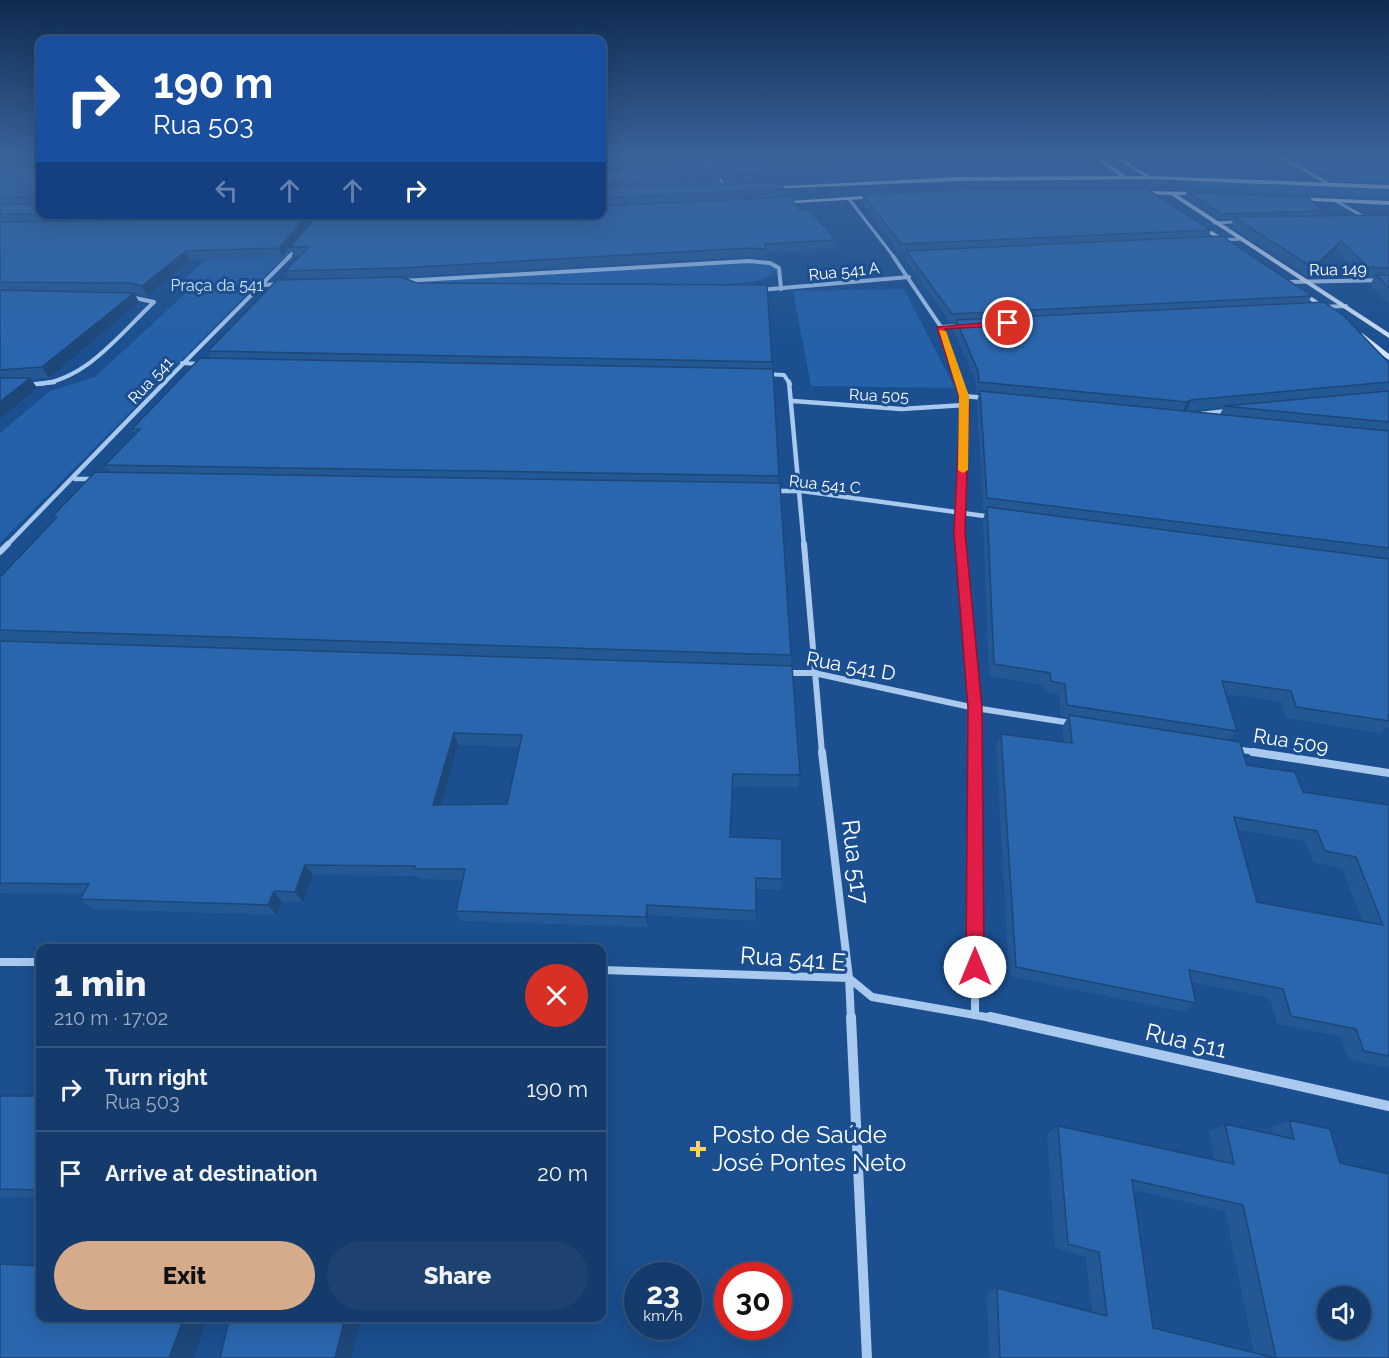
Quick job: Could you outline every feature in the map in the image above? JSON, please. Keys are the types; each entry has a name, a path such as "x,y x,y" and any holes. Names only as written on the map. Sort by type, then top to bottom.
{"street":[{"path":"866,221 909,277 941,327 964,396 963,492 960,513 975,708 975,1014"},
{"path":"1194,221 1242,252"},
{"path":"1214,223 1238,221"},
{"path":"1214,223 1346,306 1389,336"},
{"path":"1212,240 1242,239"},
{"name":"Rua 541","path":"0,552 75,479 182,363 263,285 301,243"},
{"path":"892,256 904,255"},
{"name":"Rua 541 A","path":"391,281 749,261 770,263 779,268 781,290"},
{"name":"Rua 541 A","path":"757,290 781,290 909,277"},
{"path":"1280,277 1334,314"},
{"name":"Rua 149","path":"1287,282 1389,280"},
{"name":"Rua 541 A","path":"403,281 419,287"},
{"path":"263,285 287,284"},
{"path":"22,385 57,382 78,373 151,306 152,300 125,297"},
{"path":"1313,307 1346,306"},
{"path":"941,327 964,326"},
{"path":"1352,329 1389,358"},
{"path":"182,363 206,364"},
{"name":"Rua 517","path":"760,374 784,375 790,383 793,401 802,491 814,674 829,828 849,978 867,1358"},
{"path":"964,396 987,398"},
{"name":"Rua 505","path":"793,401 901,410 965,405"},
{"path":"1205,420 1192,417 1230,411"},
{"path":"75,479 98,479"},
{"name":"Rua 541 C","path":"766,491 802,491 994,518"},
{"name":"Rua 541 D","path":"778,672 814,674 975,708"},
{"path":"975,708 1082,725"},
{"name":"Rua 509","path":"1223,747 1389,773"},
{"path":"0,962 36,962"},
{"name":"Rua 541 E","path":"606,970 849,978 872,997 975,1014"},
{"name":"Rua 511","path":"975,1014 1389,1106"}],"green space":[{"name":"Praça da 541","path":"240,228 309,232 0,543 0,433 50,391 95,377 189,290 177,286"},
{"path":"764,262 775,266 778,270 773,275 760,280 725,284 394,283"},
{"path":"904,289 955,388 811,386 793,291"}],"building":[{"path":"303,221 279,248 186,251 142,286 131,283 0,282 0,222"},
{"path":"312,221 819,221 836,240 765,244 765,249 749,248 400,268 285,271 309,247 290,247"},
{"path":"883,221 1198,221 1211,230 901,244"},
{"path":"1241,221 1389,221 1389,268 1368,267 1341,241 1313,268"},
{"path":"1222,236 1312,296 952,314 906,251"},
{"path":"1376,275 1389,275 1389,288"},
{"path":"401,277 417,283 767,285 772,362 208,351 277,280"},
{"path":"0,290 134,293 42,367 0,370"},
{"path":"1324,302 1344,316 1389,363 1389,382 1187,402 979,382 978,371 956,320"},
{"path":"200,358 773,369 779,476 105,465 140,429 132,429"},
{"path":"0,378 30,378 0,402"},
{"path":"980,391 1389,431 1389,548 987,498"},
{"path":"1389,391 1389,422 1224,406"},
{"path":"95,472 780,483 791,655 0,630 0,575 57,517 52,517"},
{"path":"987,507 1389,559 1389,721 1296,707 1291,691 1222,681 1237,731 1067,705 1065,684 1051,681 1050,673 994,664"},
{"path":"0,641 792,666 800,775 733,774 730,837 782,839 782,879 756,878 756,911 647,905 646,917 456,911 465,869 414,869 415,866 305,865 295,892 274,891 268,905 80,899 89,884 0,883","holes":["454,733 522,735 507,804 433,805"]},
{"path":"1069,715 1240,742 1247,765 1295,772 1303,792 1389,805 1389,1056 1364,1051 1356,1029 1291,1016 1283,989 1189,970 1196,1003 1016,967 1001,734 1072,743","holes":["1234,817 1317,831 1325,851 1356,857 1383,925 1257,902"]},
{"path":"0,1096 36,1096 36,1190 0,1189"},
{"path":"1289,1120 1330,1129 1340,1163 1389,1174 1389,1358 1276,1358 1243,1205 1132,1180 1153,1328 1275,1358 1000,1358 997,1288 1107,1316 1099,1252 1068,1244 1058,1126 1234,1164 1225,1124 1294,1139"},
{"path":"0,1264 36,1266 36,1322 182,1322 169,1358 0,1358"},
{"path":"229,1322 344,1322 335,1358 220,1358"}],"slow traffic":[{"path":"942,331 964,396 963,470"}],"place":[{"name":"Posto de Saúde José Pontes Neto","path":"698,1149"}],"route":[{"path":"975,967 975,708 960,532 965,405 941,327 1008,323"}]}
